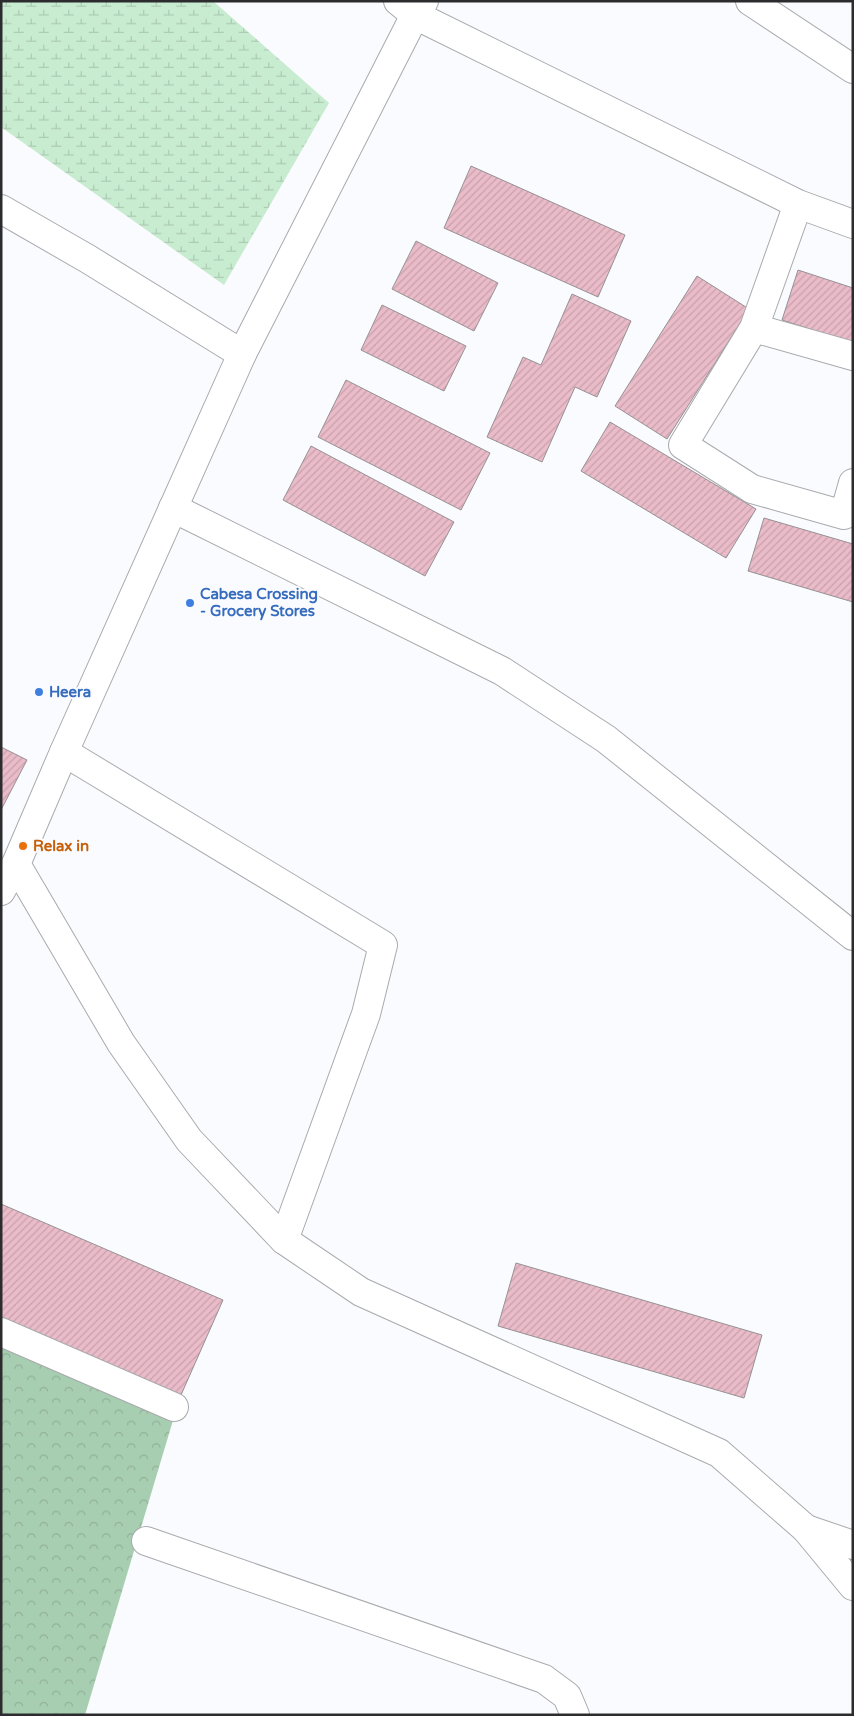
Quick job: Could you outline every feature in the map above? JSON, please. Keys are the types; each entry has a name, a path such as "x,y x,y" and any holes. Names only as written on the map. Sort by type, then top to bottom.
{"street":[{"path":"750,1 853,69"},
{"path":"1,891 16,864 242,354 412,6 798,204 853,224"},
{"path":"798,204 754,328 683,446 752,489 844,515 853,483"},
{"path":"1,209 88,259 242,354"},
{"path":"754,328 853,356"},
{"path":"173,508 502,671 606,739 853,936"},
{"path":"64,752 383,945 366,1014 284,1240"},
{"path":"16,864 121,1043 189,1140 284,1240 362,1292 719,1453 806,1529 853,1586"},
{"path":"1,1332 174,1407"},
{"path":"806,1529 853,1545"},
{"path":"146,1541 544,1679 567,1696 575,1715"}],"green space":[{"path":"1,1 213,1 329,103 224,285 1,127"},
{"path":"1,1341 174,1417 85,1715 1,1715"}],"building":[{"path":"471,166 625,235 598,297 444,228"},
{"path":"416,241 498,283 474,331 392,289"},
{"path":"798,270 853,288 853,343 782,320"},
{"path":"697,276 749,309 667,439 615,406"},
{"path":"572,294 631,321 597,397 575,387 542,462 487,437 523,357 541,365"},
{"path":"382,305 466,346 444,391 361,350"},
{"path":"346,380 490,453 461,510 318,437"},
{"path":"610,422 756,509 726,558 581,471"},
{"path":"311,446 454,522 425,576 283,500"},
{"path":"764,518 853,544 853,602 748,571"},
{"path":"1,747 27,760 1,810"},
{"path":"1,1204 223,1300 181,1395 1,1317"},
{"path":"516,1263 762,1335 744,1398 498,1326"}],"place":[{"name":"Cabesa Crossing - Grocery Stores","path":"190,603"},
{"name":"Heera","path":"39,692"},
{"name":"Relax in","path":"23,846"}]}
